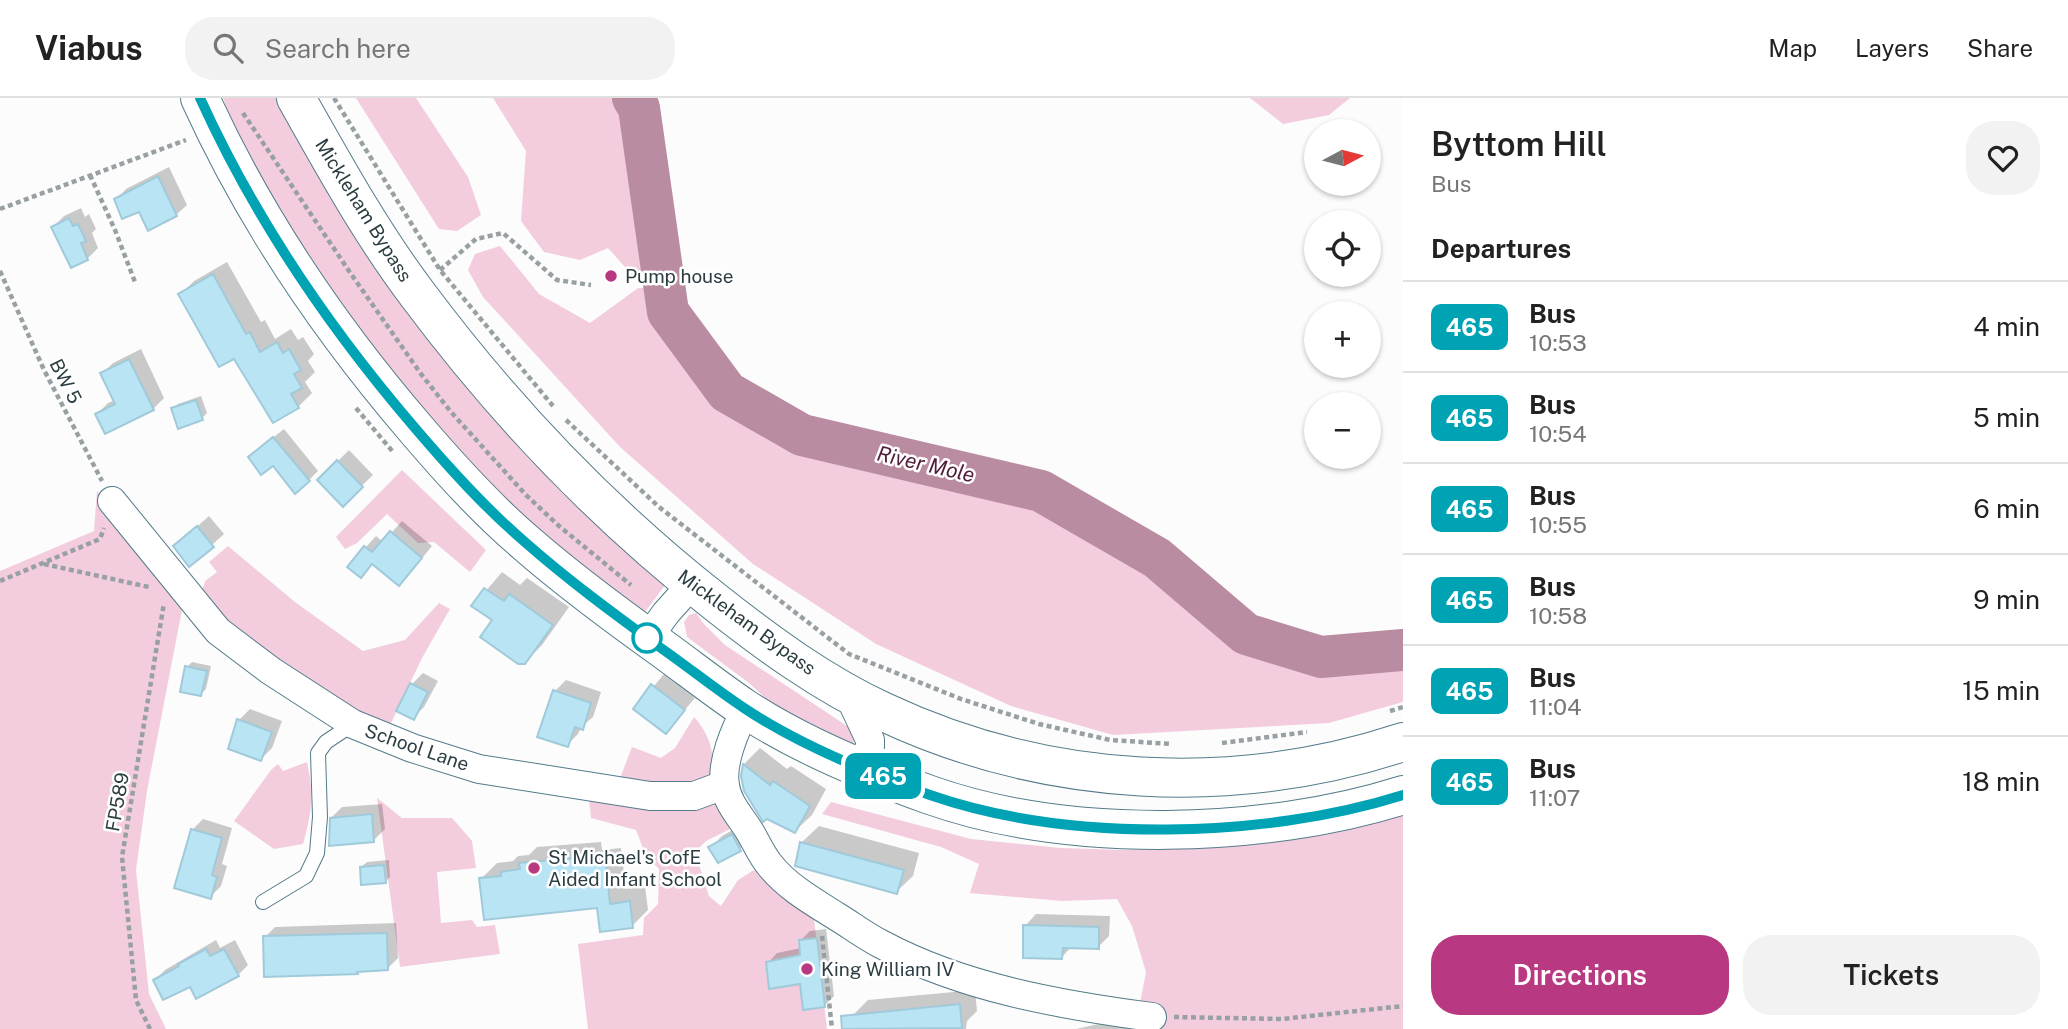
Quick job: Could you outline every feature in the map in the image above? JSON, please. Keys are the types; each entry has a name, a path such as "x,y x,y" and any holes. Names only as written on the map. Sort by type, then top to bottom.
{"highway":[{"name":"Mickleham Bypass","path":"296,98 337,170 417,294 523,423 594,498 745,626 798,663 882,711 954,741 1036,764 1128,777 1212,779 1291,771 1391,728"},
{"path":"218,111 257,207 307,287 354,354 458,479 524,542 595,601 746,710 860,767 933,796 1019,818 1096,827 1182,828 1249,825 1308,817 1403,795"}],"street":[{"name":"School Lane","path":"112,500 174,592 271,671 353,724 412,748 479,769 650,796 694,796 724,785"},
{"path":"648,639 692,583"},
{"path":"847,691 870,740 870,747 860,767"},
{"path":"746,710 737,726 728,753 724,785 732,805 768,863 789,885 881,944 923,964 967,979 1105,1011 1152,1017"}],"lane":[{"path":"263,902 306,876 317,853 320,817 318,753 326,742 353,724"}],"path":[{"path":"334,98 440,270 559,414 659,507 849,654 961,699 1039,724 1110,740 1174,744"},
{"path":"0,209 90,176 218,111 451,412 526,495 559,526"},
{"path":"90,176 116,230 135,282"},
{"path":"440,270 477,239 503,233 557,279 591,285"},
{"name":"BW 5","path":"0,271 44,370 112,500"},
{"path":"0,581 100,539 112,500"},
{"path":"44,564 174,592"},
{"name":"FP589","path":"150,1029 136,1000 122,857 174,592"},
{"path":"1391,728 1403,707"},
{"path":"1212,744 1318,730"},
{"path":"822,933 832,1029"},
{"path":"1152,1017 1282,1019 1403,1006"}],"shaded area":[{"path":"223,98 280,98 669,580 645,612 629,613 452,454 316,285 236,135"},
{"path":"356,98 416,98 468,177 481,215 457,231 439,229"},
{"path":"493,98 614,98 627,119 649,271 632,275 608,248 580,260 544,252 521,221 526,151"},
{"path":"1250,98 1350,98 1329,115 1283,124"},
{"path":"500,246 539,294 590,323 638,288 650,288 658,326 682,365 723,402 793,448 860,467 1024,499 1140,565 1213,627 1264,655 1341,672 1403,664 1403,702 1329,723 1113,735 1011,706 876,644 753,564 620,447 483,297 468,270 475,254"},
{"path":"402,470 486,550 470,572 434,542 418,543 387,514 357,543 345,549 336,537"},
{"path":"97,491 182,610 147,791 136,870 149,994 166,1029 0,1029 0,571 94,531"},
{"path":"228,546 295,602 363,651 405,640 439,603 450,609 422,658 390,725 361,715 234,630 201,595 205,581 217,572 209,562"},
{"path":"696,613 725,645 853,730 854,746 796,726 749,683 687,637 684,622 689,615"},
{"path":"694,717 705,732 712,750 712,768 705,784 619,781 632,747 661,758 675,748"},
{"path":"307,762 311,803 303,844 274,849 234,821 278,764 283,771"},
{"path":"377,798 402,818 452,818 472,841 476,868 437,872 441,923 472,920 477,927 495,925 500,954 400,967"},
{"path":"589,799 673,811 704,800 718,803 732,828 706,841 695,852 709,896 721,906 738,880 754,870 814,919 827,1029 588,1029 578,944 643,935 644,918 658,904 659,869 646,856 636,830 591,818"},
{"path":"831,802 971,839 1061,848 1121,850 1232,846 1403,806 1403,1029 1162,1029 1164,1010 1139,1008 1146,972 1132,926 1117,899 1062,901 970,893 979,864 941,847 822,814"}],"building":[{"path":"158,176 177,216 148,231 139,212 122,219 114,199"},
{"path":"69,218 73,226 78,224 86,241 81,243 88,260 71,268 51,227"},
{"path":"213,274 246,334 250,332 260,352 277,342 283,353 289,349 301,370 294,374 302,388 291,394 299,408 273,423 234,359 219,367 178,294"},
{"path":"129,359 154,410 105,434 95,414 115,404 100,373"},
{"path":"196,400 203,420 178,429 171,408"},
{"path":"273,437 310,481 295,494 273,466 261,475 248,457"},
{"path":"337,460 363,487 343,507 317,480"},
{"path":"197,526 214,547 189,567 173,546"},
{"path":"390,531 422,558 399,586 372,564 361,578 347,567 364,546 372,552"},
{"path":"484,588 504,601 509,594 553,625 525,664 518,664 480,637 492,620 471,606"},
{"path":"185,666 207,671 201,696 180,692"},
{"path":"410,683 428,692 414,720 396,711"},
{"path":"651,684 685,710 666,734 633,709"},
{"path":"553,690 591,703 583,730 575,727 568,747 537,737"},
{"path":"237,719 272,732 261,761 228,749"},
{"path":"743,764 770,785 773,781 810,806 795,833 767,819 763,822 744,791 741,776"},
{"path":"372,814 374,842 329,846 330,818"},
{"path":"191,829 222,838 212,875 217,877 211,899 174,888"},
{"path":"732,834 741,851 718,863 708,847"},
{"path":"800,842 904,870 897,894 795,866"},
{"path":"586,857 587,865 606,863 610,904 630,901 633,928 600,932 597,908 484,920 479,878 501,876 501,872 520,869 519,863"},
{"path":"384,865 386,883 361,885 360,867"},
{"path":"1023,925 1099,927 1099,949 1063,948 1062,959 1023,958"},
{"path":"387,933 388,970 357,972 358,974 264,977 263,936"},
{"name":"King William IV","path":"817,938 825,1007 803,1010 800,984 769,989 766,962 800,955 799,940"},
{"path":"206,949 210,956 224,949 239,976 196,999 190,987 163,1000 153,980"},
{"path":"960,1004 962,1028 842,1029 841,1016"}],"waterway":[{"name":"River Mole","path":"633,98 639,108 668,312 727,392 802,435 1041,491 1157,558 1246,634 1321,657 1403,650"}],"bus line":[{"name":"465","path":"200,98 214,130 257,207 307,287 390,400 458,479 524,542 595,601 746,710 860,767 933,796 1019,818 1096,827 1182,828 1249,825 1308,817 1403,795"}],"place":[{"name":"Pump house","path":"611,276"},
{"name":"St Michael's CofE Aided Infant School","path":"534,868"},
{"name":"King William IV","path":"807,969"}]}
